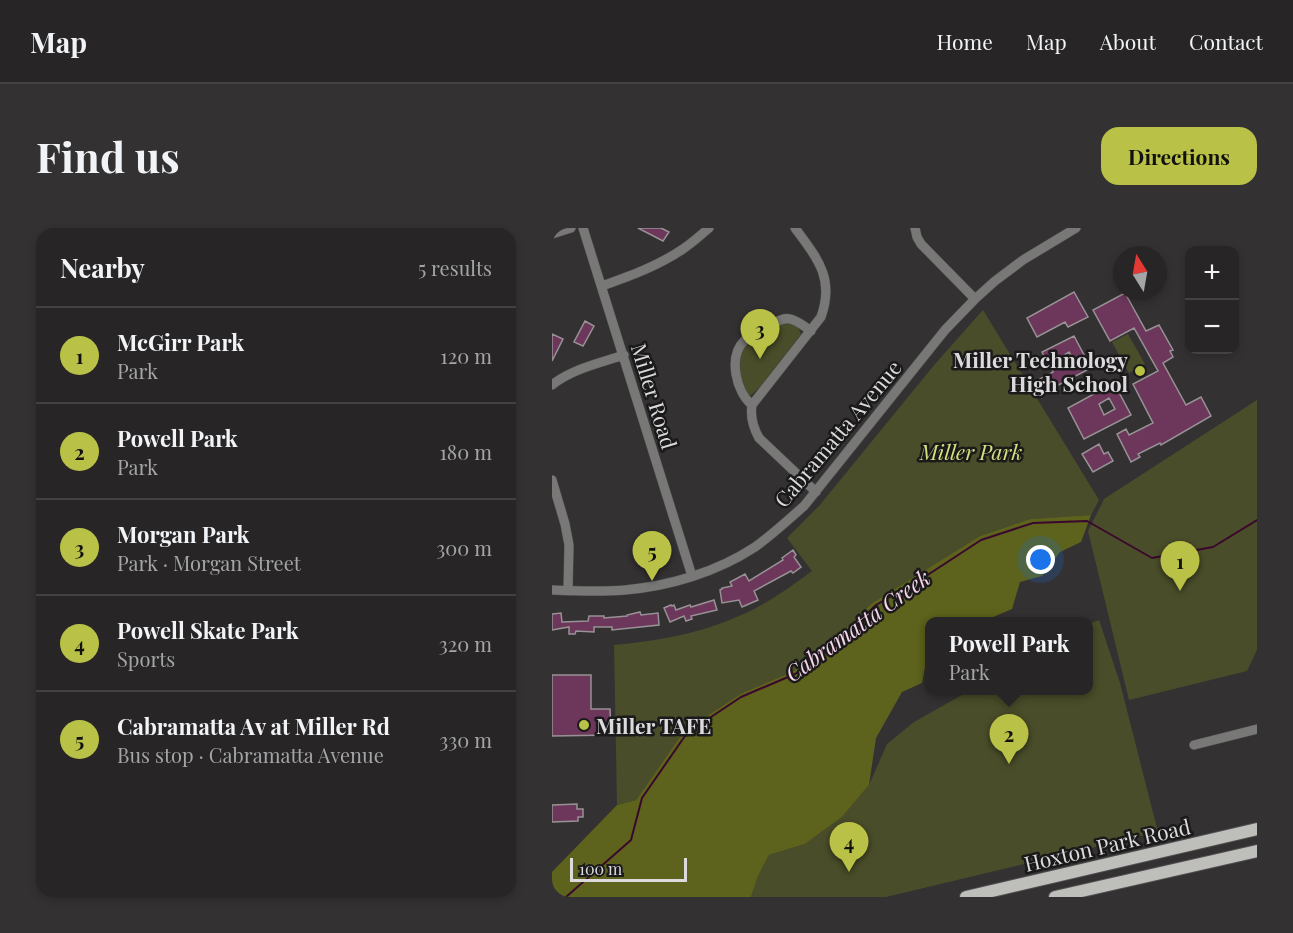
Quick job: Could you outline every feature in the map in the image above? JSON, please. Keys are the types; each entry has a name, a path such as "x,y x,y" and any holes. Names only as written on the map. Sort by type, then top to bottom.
{"main road":[{"name":"Hoxton Park Road","path":"966,897 1257,829"},
{"name":"Hoxton Park Road","path":"1055,897 1257,851"}],"street":[{"path":"552,234 571,228"},
{"name":"Miller Road","path":"583,228 693,576"},
{"path":"602,286 640,273 664,261 709,228"},
{"path":"795,228 820,265 826,281 826,299 821,316 811,331 752,405 752,424 759,438 816,492"},
{"path":"915,228 921,244 975,298"},
{"name":"Cabramatta Avenue","path":"552,590 637,589 672,582 693,576 754,547 804,506 945,330 975,298 1023,260 1076,228"},
{"path":"752,405 742,393 735,364 737,353 745,339 773,323 788,318 811,331"},
{"path":"552,386 573,372 624,355"},
{"path":"552,480 566,524 569,545 568,591"},
{"path":"1194,745 1257,729"}],"green space":[{"name":"Miller Park","path":"983,310 1099,500 1091,515 1030,519 980,536 872,603 833,641 792,672 742,693 684,731 636,800 617,805 614,645 644,642 718,625 764,604 812,571 787,538 819,506 935,364"},
{"path":"784,321 798,327 801,334 760,387 750,396 744,389 740,378 741,354 751,340"},
{"path":"1128,334 1145,364 1129,373 1112,342"},
{"path":"1257,400 1257,650 1247,671 1129,700 1088,531 1104,499"},
{"path":"1091,515 1081,542 1060,552 1042,576 1020,582 1012,609 993,617 925,617 925,667 922,683 902,692 876,738 869,785 842,817 805,844 769,855 758,876 751,897 552,897 552,872 617,805 636,800 684,731 742,693 792,672 833,641 872,603 980,536 1030,519"},
{"path":"1099,620 1120,683 1158,832 886,897 751,897 758,876 769,855 805,844 842,817 869,785 887,744 914,722 962,695 1093,695 1093,622"}],"building":[{"path":"638,228 661,228 669,232 663,241"},
{"path":"1074,292 1088,317 1068,327 1065,322 1037,337 1027,318"},
{"path":"1113,299 1129,300 1146,331 1159,325 1173,350 1170,351 1173,357 1163,363 1186,405 1201,397 1211,416 1161,445 1160,443 1138,454 1140,457 1131,462 1117,434 1126,429 1129,435 1153,423 1133,384 1158,371 1134,328 1110,341 1093,310"},
{"path":"585,321 594,326 583,346 574,342"},
{"path":"552,334 563,339 552,361"},
{"path":"1074,336 1091,368 1043,393 1036,381 1053,372 1042,352","holes":["1069,352 1075,362 1064,368 1059,358"]},
{"path":"1114,383 1131,415 1084,439 1068,408","holes":["1109,398 1115,409 1104,415 1099,404"]},
{"path":"1099,444 1104,454 1108,452 1113,461 1093,472 1082,454"},
{"path":"793,550 796,555 794,557 801,567 754,591 758,600 742,607 739,600 722,603 720,590 732,586 730,582 745,574 749,581 783,560 782,558"},
{"path":"714,600 717,610 691,616 692,619 686,621 684,616 670,622 664,608 674,605 676,610"},
{"path":"640,612 641,615 658,613 659,625 612,630 612,627 594,627 594,632 576,631 575,634 569,634 569,627 552,630 552,614 561,613 562,622 588,621 589,616 604,616 604,618 627,616"},
{"path":"552,675 591,675 591,709 610,709 611,735 552,736"},
{"path":"577,804 577,809 583,809 583,817 578,817 578,821 552,822 552,805"}],"waterway":[{"name":"Cabramatta Creek","path":"566,897 631,840 642,798 687,733 741,697 795,674 836,644 876,605 981,540 1033,523 1087,521 1152,558 1213,547 1257,520"}],"place":[{"name":"Morgan Park","path":"760,359"},
{"name":"Miller Technology High School","path":"1140,371"},
{"name":"Cabramatta Av at Miller Rd","path":"652,581"},
{"name":"McGirr Park","path":"1180,591"},
{"name":"Miller TAFE","path":"584,725"},
{"name":"Powell Park","path":"1009,764"},
{"name":"Powell Skate Park","path":"849,872"}]}
